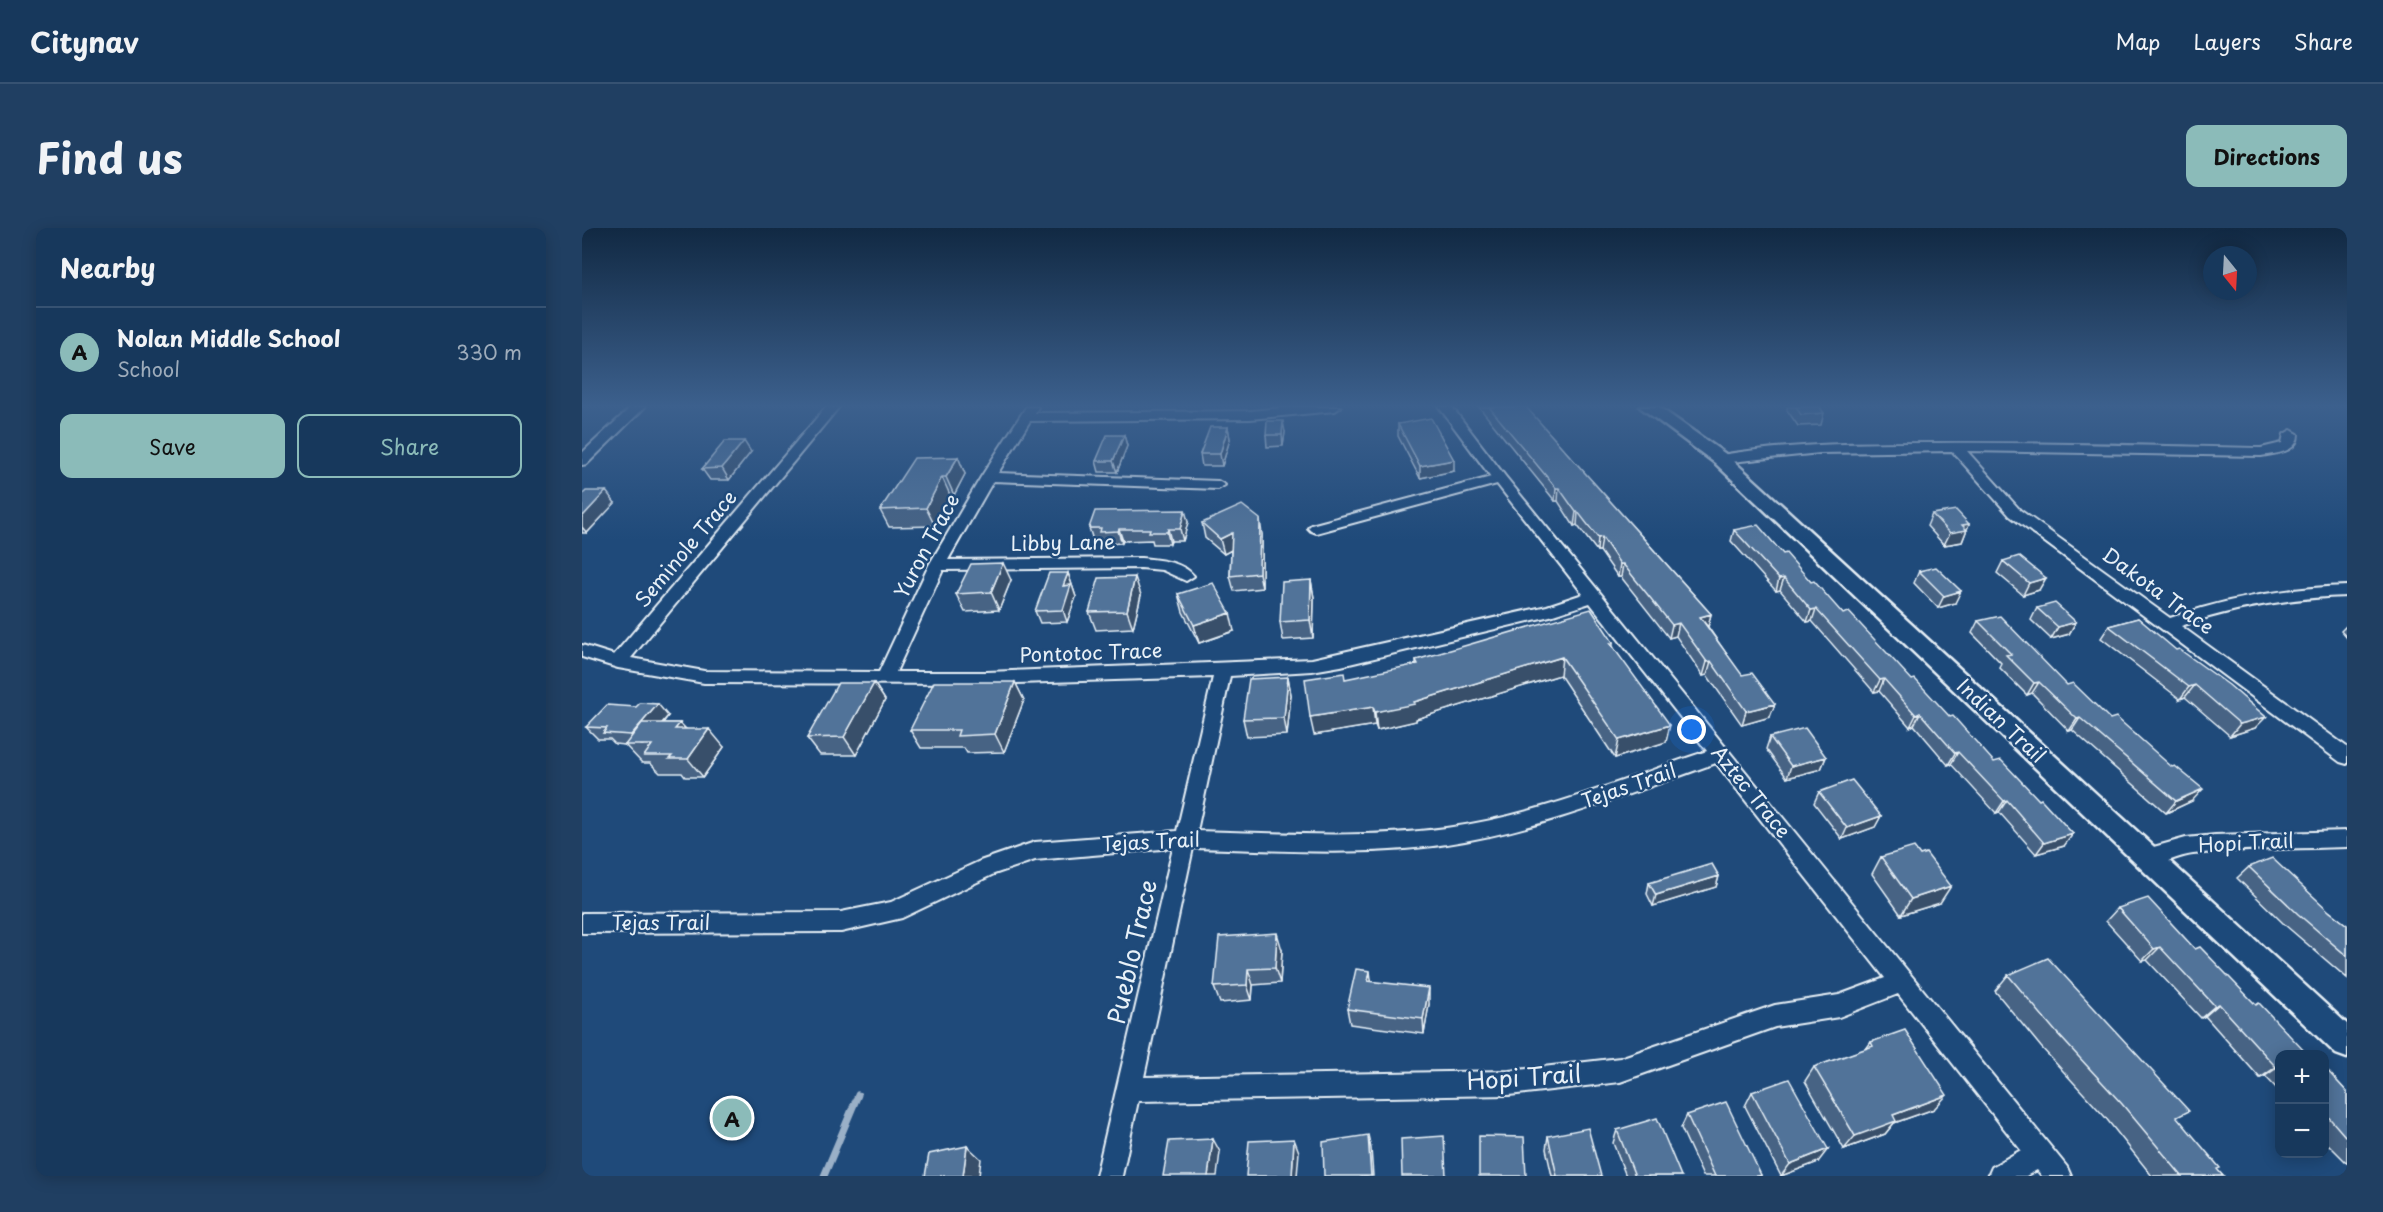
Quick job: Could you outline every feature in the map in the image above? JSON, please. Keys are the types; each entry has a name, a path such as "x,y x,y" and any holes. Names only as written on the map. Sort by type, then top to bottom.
{"street":[{"name":"Seminole Trace","path":"618,662 796,451"},
{"name":"Yuron Trace","path":"885,677 937,566 1004,451"},
{"name":"Aztec Trace","path":"1479,451 2058,1176"},
{"name":"Indian Trail","path":"1710,451 2347,1044"},
{"path":"1721,459 1744,454 1782,451"},
{"name":"Dakota Trace","path":"1960,451 2015,513 2347,757"},
{"path":"2215,451 2264,451"},
{"path":"988,477 1218,485"},
{"path":"1316,528 1500,479"},
{"name":"Libby Lane","path":"937,566 1141,563 1165,564 1186,576"},
{"path":"2168,625 2239,602 2286,593 2347,591"},
{"name":"Pontotoc Trace","path":"582,651 618,662 704,677 987,678 1223,670 1312,665 1341,660 1550,610 1595,596"},
{"name":"Pueblo Trace","path":"1109,1176 1187,839 1223,670"},
{"name":"Tejas Trail","path":"582,923 842,922 894,911 987,867 1035,851 1187,839 1338,843 1404,841 1448,836 1529,820 1721,754"},
{"name":"Hopi Trail","path":"2146,857 2186,846 2215,843 2347,839"},
{"name":"Hopi Trail","path":"1129,1089 1509,1083 1620,1070 1775,1016 1839,1006 1904,981"},
{"path":"2001,1176 2040,1154"}],"building":[{"path":"717,451 736,451 722,468 702,469"},
{"path":"1100,451 1117,451 1113,461 1096,461"},
{"path":"1201,451 1221,451 1220,454 1200,454"},
{"path":"1412,451 1449,451 1454,460 1420,466"},
{"path":"1526,451 1566,451 1711,614 1700,617 1742,675 1752,673 1775,704 1746,711 1711,661 1707,662 1679,623 1672,625 1623,564 1620,564 1602,537 1598,538 1559,488 1556,488"},
{"path":"958,457 946,477 942,477 926,508 880,510 914,458"},
{"path":"586,491 606,491 582,517 582,495"},
{"path":"1242,505 1260,519 1259,573 1230,576 1232,533 1220,539 1202,523"},
{"path":"1185,510 1180,529 1168,529 1167,532 1149,532 1150,529 1119,529 1118,531 1100,532 1101,528 1089,528 1095,511"},
{"path":"1956,510 1969,524 1962,525 1967,530 1950,533 1932,514"},
{"path":"1758,525 1783,554 1786,553 1811,582 1814,581 1843,614 1849,612 1912,680 1915,679 1950,717 1953,716 1994,762 2001,760 2073,834 2044,843 2007,800 2004,801 1958,752 1955,753 1920,713 1916,715 1884,679 1880,680 1816,609 1811,610 1784,578 1779,579 1734,530"},
{"path":"2019,556 2046,578 2029,583 2003,561"},
{"path":"1003,563 991,592 956,594 971,564"},
{"path":"1936,567 1961,591 1944,596 1919,571"},
{"path":"1049,573 1068,573 1063,586 1071,585 1063,610 1035,611"},
{"path":"1135,577 1127,611 1089,612 1099,578"},
{"path":"1311,580 1310,620 1280,622 1282,582"},
{"path":"1213,583 1230,613 1194,625 1178,594"},
{"path":"2055,603 2076,622 2058,627 2037,608"},
{"path":"1591,609 1613,642 1610,643 1670,725 1619,740 1562,657 1414,702 1415,704 1375,712 1373,707 1310,717 1305,679 1344,673 1345,679 1418,664 1416,660"},
{"path":"2000,616 2067,685 2073,683 2110,719 2116,717 2172,767 2175,766 2203,789 2176,801 2080,718 2077,719 2039,682 2034,683 2006,655 2011,654 1978,621"},
{"path":"2138,618 2176,650 2179,649 2229,685 2266,717 2240,724 2195,685 2189,687 2109,626"},
{"path":"1288,677 1284,718 1243,719 1249,679"},
{"path":"934,682 1015,682 995,734 957,736 959,730 910,730"},
{"path":"838,683 874,683 844,737 807,738"},
{"path":"640,703 658,704 631,735 603,733 607,728 586,727 607,705 636,707"},
{"path":"642,723 680,723 675,729 709,729 688,759 669,759 672,756 644,756 652,745 625,745"},
{"path":"1805,728 1826,757 1791,766 1770,737"},
{"path":"1852,780 1881,816 1847,828 1819,792"},
{"path":"1914,847 1920,855 1926,853 1951,886 1911,899 1881,857"},
{"path":"2272,858 2347,925 2347,956 2298,914 2249,867"},
{"path":"1712,864 1719,876 1656,895 1649,883"},
{"path":"2148,898 2195,949 2200,947 2256,1005 2259,1003 2303,1050 2275,1050 2275,1066 2219,1004 2215,1006 2160,947 2154,949 2118,908"},
{"path":"1277,933 1275,968 1248,969 1247,985 1214,987 1219,937"},
{"path":"2048,958 2189,1111 2177,1117 2220,1168 2217,1169 2223,1176 2182,1176 2008,975"},
{"path":"1356,969 1370,971 1368,981 1429,988 1423,1019 1347,1009"},
{"path":"1905,1030 1947,1095 1893,1115 1896,1121 1855,1136 1814,1067 1873,1046 1871,1042"},
{"path":"2329,1072 2347,1092 2347,1135 2345,1136 2329,1118"},
{"path":"1789,1079 1828,1149 1790,1164 1752,1092"},
{"path":"1726,1102 1761,1175 1715,1176 1687,1115"},
{"path":"1657,1118 1681,1176 1635,1176 1617,1130"},
{"path":"1588,1128 1601,1176 1557,1176 1548,1136"},
{"path":"1368,1135 1371,1176 1324,1176 1323,1142"},
{"path":"1444,1136 1446,1176 1402,1176 1401,1139"},
{"path":"1479,1136 1524,1137 1526,1176 1479,1176"},
{"path":"1213,1139 1208,1176 1163,1176 1169,1141"},
{"path":"1294,1139 1292,1176 1246,1176 1249,1141"},
{"path":"967,1146 963,1176 925,1176 929,1154"}],"waterway":[{"path":"824,1176 858,1095"}],"place":[{"name":"Nolan Middle School","path":"732,1118"}]}
